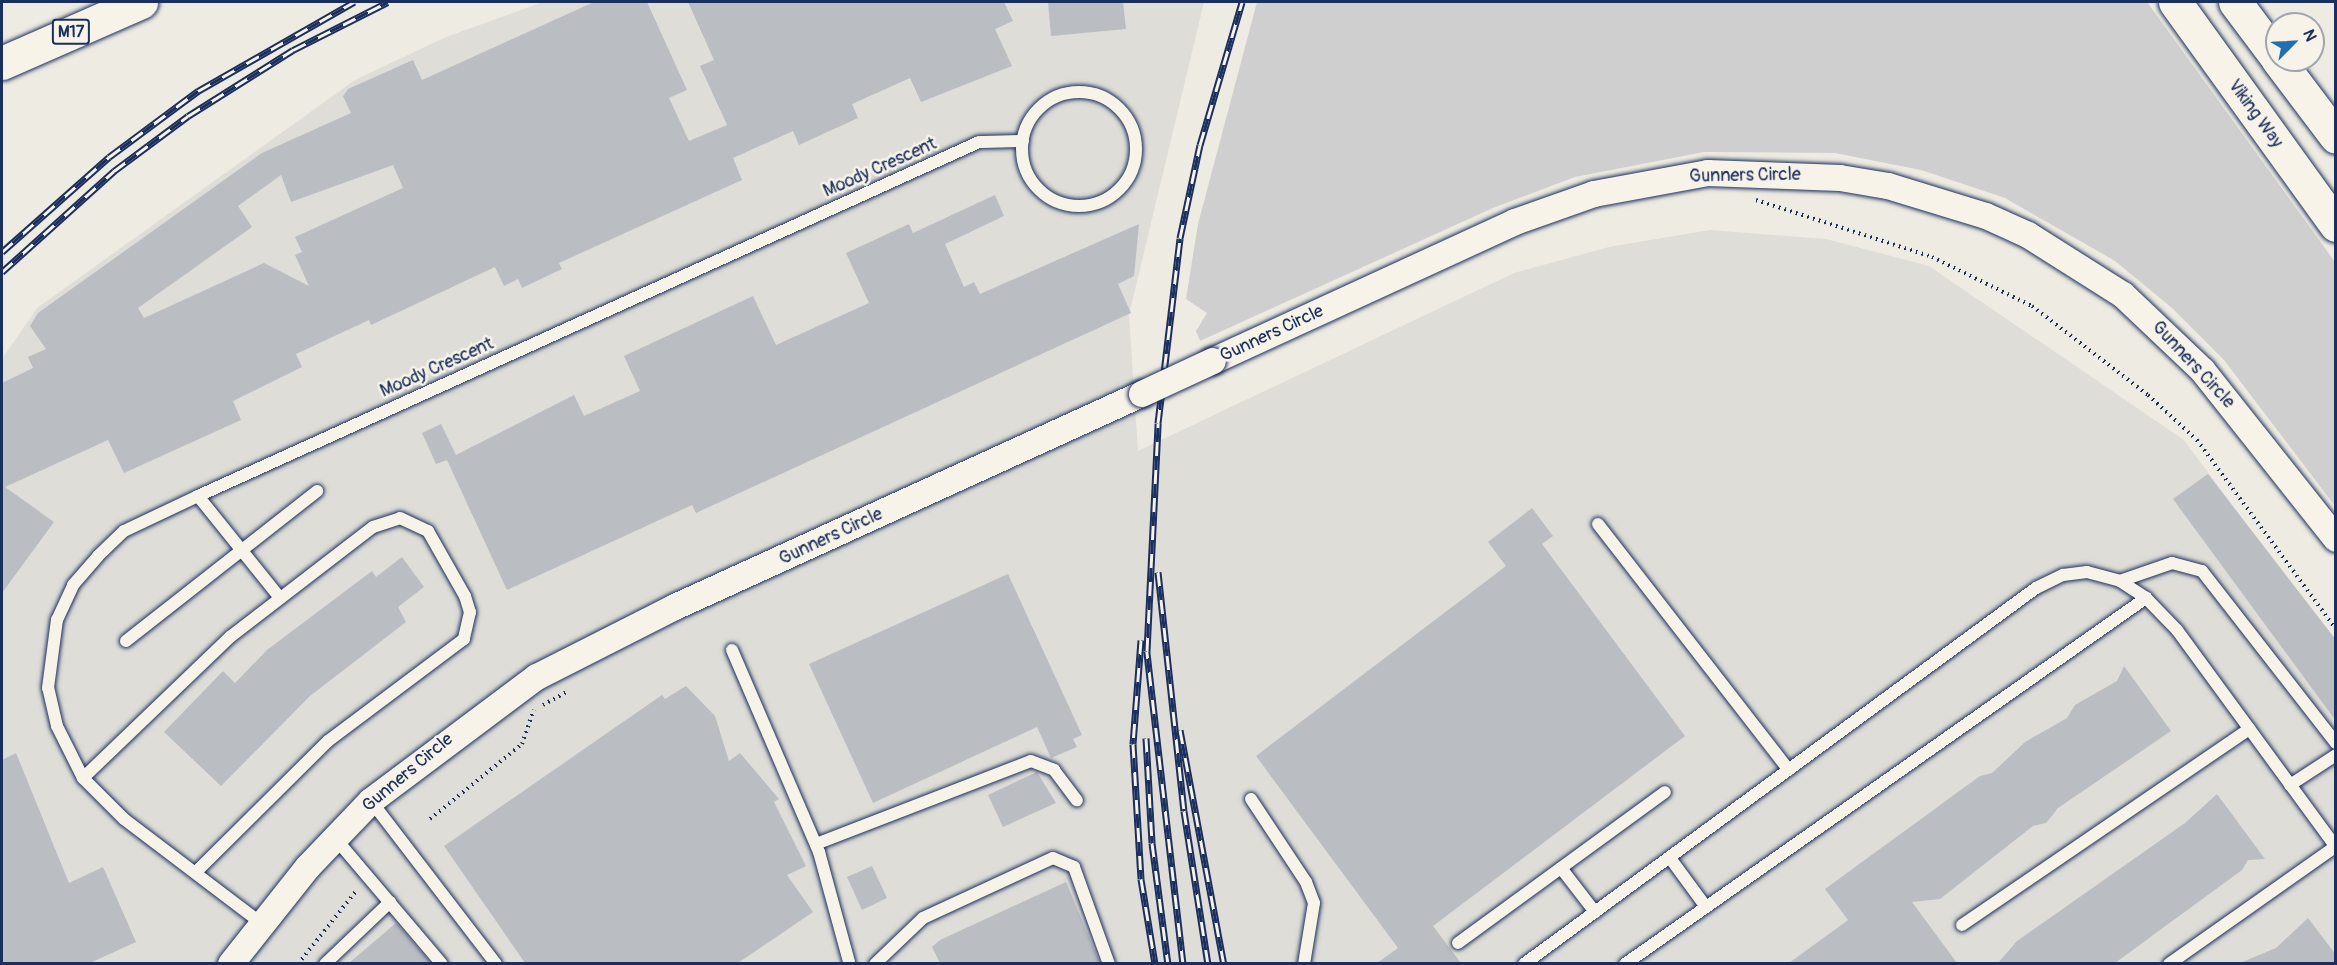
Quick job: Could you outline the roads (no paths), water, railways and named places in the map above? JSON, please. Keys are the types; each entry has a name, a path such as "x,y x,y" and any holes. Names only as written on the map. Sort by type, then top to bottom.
{"main road":[{"name":"M17","path":"2,63 141,2"},
{"name":"Viking Way","path":"2175,2 2336,225"},
{"path":"2235,2 2265,42"},
{"path":"2288,72 2336,137"}],"street":[{"name":"Gunners Circle","path":"231,963 261,923 335,838 371,801 482,714 603,640 1515,222 1594,194 1708,173 1840,178 1888,186 1986,216 2028,235 2123,295 2203,371 2336,539"}],"lane":[{"path":"1081,92 1100,96 1128,119 1136,159 1116,194 1079,207 1041,192 1030,180 1023,141 1041,106 1081,92"},
{"name":"Moody Crescent","path":"261,923 197,871 124,819 83,778 57,726 48,688 57,620 73,585 124,531 979,142 1023,141"},
{"path":"126,642 318,492"},
{"path":"198,496 280,598"},
{"path":"83,778 230,637 373,527 400,518 428,531 465,596 469,626 464,639 328,741 197,871"},
{"path":"1598,524 1789,770"},
{"path":"2120,581 2172,562 2202,570 2336,743"},
{"path":"1531,961 2036,588 2063,575 2087,572 2120,581 2146,598 2177,630 2335,847 2169,963"},
{"path":"1625,963 2146,598"},
{"path":"732,650 816,844 835,896 850,963"},
{"path":"1962,925 2249,729"},
{"path":"2290,785 2336,755"},
{"path":"816,844 1031,761 1054,770 1077,800"},
{"path":"1458,943 1665,792"},
{"path":"1251,799 1314,903 1304,963"},
{"path":"371,801 496,963"},
{"path":"335,838 442,963"},
{"path":"875,963 929,914 1053,858 1074,867 1109,963"},
{"path":"1670,858 1706,907"},
{"path":"1561,868 1595,912"},
{"path":"325,963 390,902"}],"railway":[{"path":"2,252 109,157 198,91 354,2"},
{"path":"2,272 114,171 188,116 293,50 388,2"},
{"path":"1183,964 1147,651 1158,423 1180,238 1200,145 1242,2"},
{"path":"1158,572 1184,811 1208,964"},
{"path":"1141,640 1133,744 1141,879 1155,964"},
{"path":"1180,730 1224,964"},
{"path":"1146,738 1152,843 1168,964"}]}
